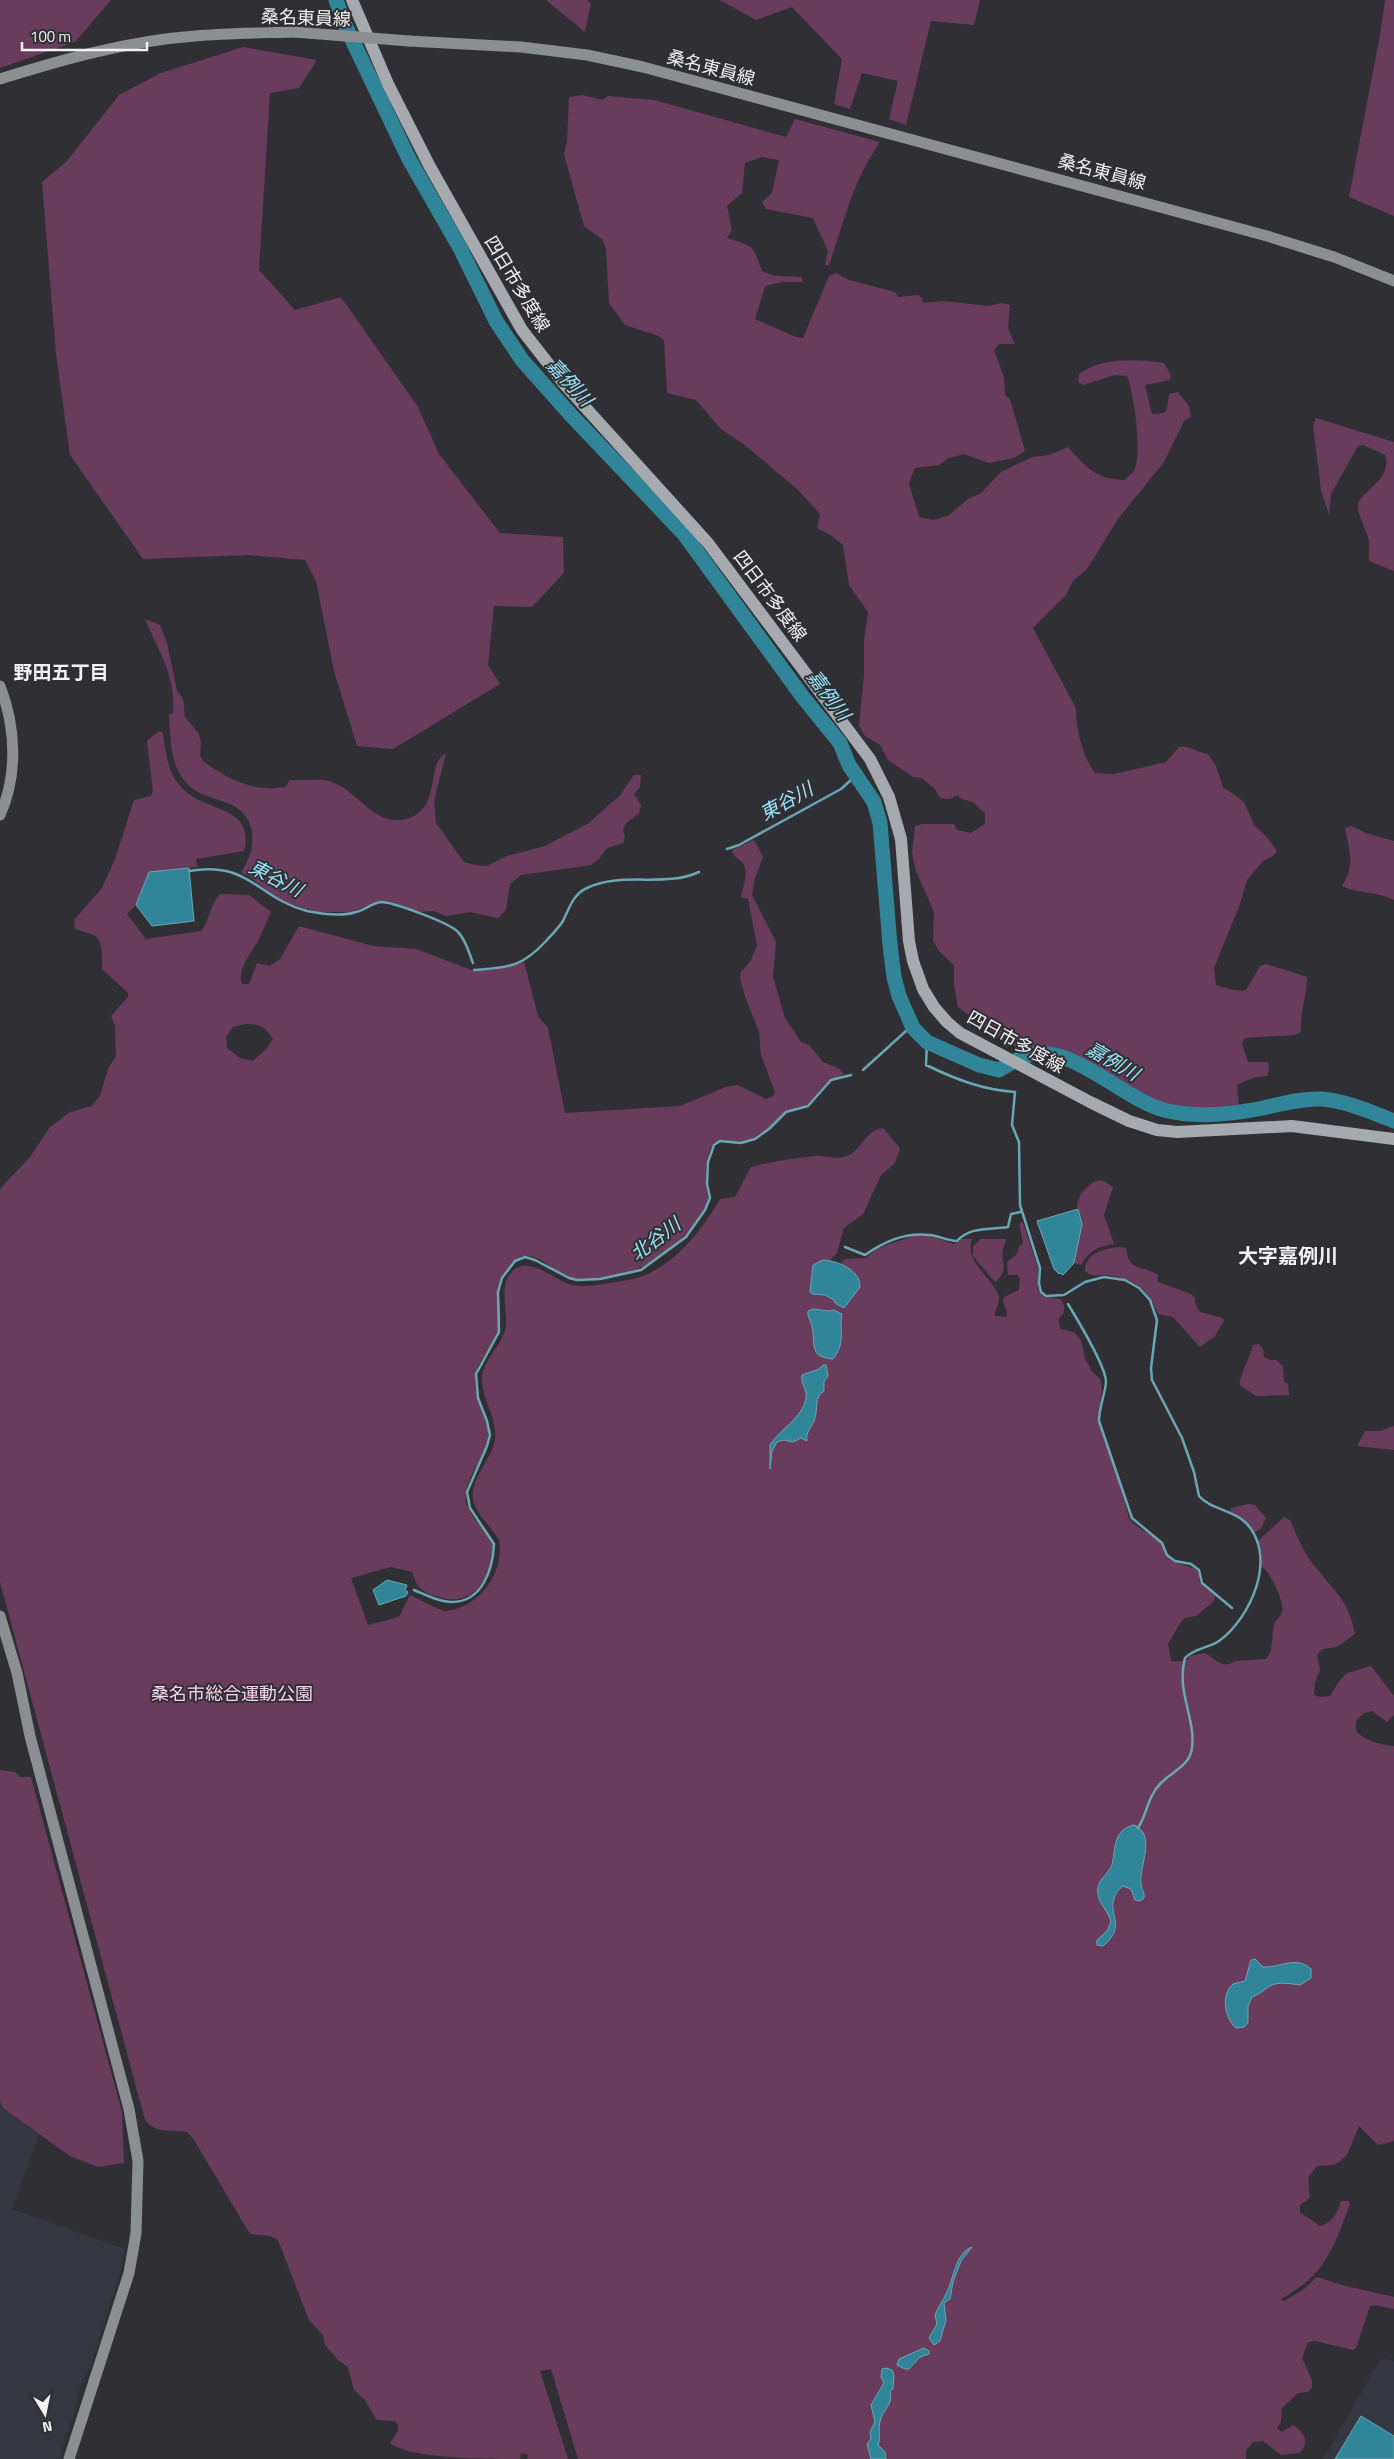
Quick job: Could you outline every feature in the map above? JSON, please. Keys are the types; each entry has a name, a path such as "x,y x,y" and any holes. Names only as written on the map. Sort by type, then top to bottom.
{"main road":[{"name":"四日市多度線","path":"352,0 388,84 429,165 522,330 565,385 708,543 870,759 889,797 900,839 909,941 923,989 947,1022 975,1042 1129,1121 1157,1130 1177,1132 1292,1126 1394,1139"},
{"name":"桑名東員線","path":"0,79 65,59 124,45 194,36 294,32 521,47 587,55 642,67 1267,236 1334,257 1394,281"},
{"path":"0,686 8,713 13,747 10,781 0,815"},
{"path":"0,1616 17,1673 30,1736 129,2109 138,2161 136,2233 129,2274 69,2459"}],"shaded area":[{"path":"0,2101 3,2108 39,2135 12,2209 125,2249 121,2270 90,2368 80,2386 73,2417 59,2459 0,2459"},
{"path":"1381,2358 1394,2361 1394,2459 1323,2459"}],"green space":[{"path":"0,0 111,0 75,42 0,68"},
{"path":"546,0 587,0 591,4 585,32"},
{"path":"720,0 980,0 974,25 931,21 906,125 889,119 898,81 862,73 850,109 834,104 842,59 792,7 756,20"},
{"path":"1385,0 1394,0 1394,216 1349,197"},
{"path":"243,47 317,60 299,88 270,93 259,270 295,310 341,297 418,407 439,454 500,533 563,537 564,573 532,607 494,606 488,665 500,684 393,749 357,746 334,671 316,581 305,560 248,555 143,559 70,455 56,354 42,182 67,161 119,95 161,73"},
{"path":"583,95 602,100 608,96 654,100 786,137 795,119 880,142 856,186 829,265 825,265 828,251 813,218 766,209 762,202 772,193 779,160 762,157 745,163 742,193 727,206 732,230 727,238 748,245 754,251 762,271 775,276 801,277 803,282 782,282 765,286 755,319 796,337 803,338 829,276 836,273 849,280 895,292 898,297 918,295 922,298 923,303 944,301 988,306 1001,303 1010,305 1008,328 1015,344 999,344 994,350 1004,377 1005,395 1010,399 1025,451 1014,458 989,463 964,454 949,458 939,465 915,468 909,483 919,517 933,520 948,516 968,499 981,493 1001,472 1032,457 1049,455 1068,447 1092,471 1106,477 1125,480 1134,470 1138,449 1134,408 1127,376 1115,375 1083,385 1078,382 1079,374 1088,368 1108,362 1131,360 1164,363 1171,375 1170,380 1145,385 1152,414 1164,413 1167,409 1169,394 1178,392 1189,406 1191,416 1184,421 1164,462 1118,519 1087,569 1073,581 1066,595 1033,628 1076,708 1081,742 1090,766 1095,773 1114,774 1166,762 1179,747 1187,747 1208,754 1216,766 1223,787 1244,802 1254,825 1267,837 1277,851 1273,856 1263,861 1247,880 1240,904 1214,968 1216,985 1235,990 1246,990 1260,966 1266,964 1307,977 1301,1032 1294,1035 1245,1038 1242,1043 1248,1062 1268,1062 1269,1069 1267,1076 1252,1078 1237,1085 1239,1108 1191,1109 1169,1105 1148,1098 1108,1078 1067,1053 1031,1053 1020,1050 1004,1041 958,1007 954,986 954,965 939,951 933,941 934,912 916,871 912,854 915,826 923,824 954,824 957,830 971,833 985,824 985,814 973,802 961,799 958,795 949,799 940,798 935,789 922,778 913,777 888,760 880,745 865,736 859,725 864,676 864,640 868,612 849,585 843,545 832,536 817,528 820,514 797,489 746,446 721,429 696,400 667,393 664,341 659,336 625,325 609,303 606,250 603,240 584,226 564,154 567,142 569,97"},
{"path":"1316,418 1394,442 1394,571 1369,561 1369,540 1358,507 1361,499 1385,471 1385,455 1363,445 1358,446 1331,494 1329,515 1321,490 1313,426"},
{"path":"145,619 160,625 167,643 177,691 183,699 185,717 199,734 201,743 200,755 203,761 222,774 242,783 263,788 274,788 285,787 290,780 332,782 351,793 378,815 400,820 412,817 421,811 427,803 436,765 446,753 434,801 436,823 464,862 487,866 507,856 545,846 589,823 620,795 634,775 641,775 640,787 634,794 641,805 639,813 624,826 625,837 623,843 607,848 599,859 591,865 521,875 510,884 506,910 498,918 470,912 446,916 433,911 420,912 381,901 350,912 318,912 293,905 275,897 249,876 241,873 250,855 252,836 251,826 240,810 230,804 194,790 179,773 173,757 171,740 169,714 173,713 172,687 165,664"},
{"name":"桑名市総合運動公園","path":"159,731 163,733 168,763 178,784 193,797 236,818 243,826 246,836 244,851 196,859 197,867 149,872 136,905 127,914 146,939 201,931 207,922 213,904 220,894 249,895 271,912 260,937 243,966 241,972 242,984 249,984 257,963 270,966 280,959 299,926 373,946 416,949 474,971 503,968 524,962 538,1016 548,1028 565,1113 680,1106 726,1087 738,1085 766,1099 773,1096 775,1092 761,1055 759,1032 740,978 741,972 750,962 757,946 748,899 741,897 746,870 732,850 754,840 763,857 755,878 752,895 776,942 773,977 785,1018 801,1042 809,1045 823,1062 838,1068 844,1074 827,1082 808,1104 784,1112 769,1128 754,1138 742,1142 724,1140 714,1143 709,1152 707,1163 706,1186 708,1198 703,1214 682,1238 652,1262 630,1272 606,1278 582,1279 565,1276 533,1257 520,1257 514,1262 503,1277 500,1285 500,1320 497,1336 481,1360 476,1373 475,1387 487,1423 488,1438 483,1454 471,1477 466,1494 466,1502 471,1513 493,1543 490,1567 472,1594 462,1598 451,1599 438,1597 424,1591 418,1586 412,1572 391,1567 351,1578 368,1625 399,1617 410,1595 445,1611 457,1608 479,1596 494,1576 500,1552 499,1540 477,1510 474,1504 473,1491 495,1439 494,1424 484,1393 482,1377 485,1366 505,1330 504,1296 507,1279 511,1272 519,1267 531,1267 569,1284 584,1286 600,1285 643,1276 667,1263 688,1244 720,1199 735,1197 751,1167 775,1161 817,1156 844,1157 855,1151 872,1133 883,1128 900,1148 895,1163 881,1175 863,1214 844,1228 837,1253 829,1261 840,1264 845,1259 866,1258 878,1248 913,1236 930,1236 954,1244 962,1239 972,1239 972,1255 975,1262 996,1289 999,1296 995,1316 1006,1317 1004,1297 1019,1290 1020,1278 1017,1275 1008,1275 1007,1262 1017,1254 1019,1246 1023,1244 1020,1222 1023,1223 1038,1268 1038,1289 1044,1297 1061,1299 1064,1313 1060,1316 1059,1320 1061,1329 1074,1332 1081,1340 1085,1359 1092,1371 1101,1380 1102,1391 1098,1417 1100,1427 1117,1472 1129,1518 1135,1525 1160,1542 1168,1557 1173,1561 1198,1571 1200,1583 1215,1596 1213,1602 1196,1616 1185,1618 1181,1622 1168,1644 1171,1661 1186,1661 1190,1656 1205,1653 1223,1664 1235,1661 1266,1659 1271,1647 1274,1625 1281,1614 1282,1607 1279,1594 1272,1580 1261,1566 1262,1553 1258,1541 1284,1517 1290,1520 1307,1555 1344,1603 1355,1634 1337,1647 1323,1649 1317,1654 1320,1670 1315,1683 1314,1695 1320,1697 1330,1696 1347,1673 1371,1666 1394,1696 1394,1715 1387,1722 1372,1711 1364,1713 1356,1721 1356,1731 1374,1742 1394,1746 1394,2141 1378,2145 1359,2126 1347,2155 1334,2165 1317,2166 1308,2178 1310,2198 1300,2205 1300,2212 1320,2226 1324,2225 1334,2216 1341,2201 1348,2201 1350,2204 1333,2247 1326,2259 1308,2280 1281,2299 1284,2301 1303,2290 1317,2277 1394,2297 1394,2309 1375,2305 1370,2306 1356,2348 1353,2350 1315,2341 1308,2342 1302,2358 1312,2380 1312,2387 1308,2392 1298,2393 1282,2408 1281,2421 1277,2429 1282,2432 1293,2425 1303,2434 1305,2445 1299,2453 1281,2455 1263,2441 1253,2442 1246,2450 1246,2459 578,2459 551,2369 540,2371 568,2459 527,2459 528,2455 521,2453 520,2459 450,2457 400,2448 390,2443 398,2431 398,2425 395,2421 377,2420 364,2399 354,2390 348,2367 338,2360 325,2345 323,2335 309,2320 278,2240 271,2236 250,2234 194,2140 187,2132 159,2130 145,2120 0,1582 0,1189 30,1157 50,1127 70,1112 92,1106 100,1096 108,1069 116,1056 115,1026 111,1016 128,997 128,993 102,969 102,949 99,940 92,934 75,929 74,920 102,888 115,859 134,800 151,796 153,791 147,741","holes":["250,1024 258,1025 267,1031 273,1039 267,1048 253,1061 240,1058 227,1048 226,1037 233,1027"]},
{"path":"1351,826 1366,833 1394,841 1394,900 1342,886 1350,864 1350,851 1345,828"},
{"path":"1102,1180 1113,1187 1104,1215 1114,1244 1094,1250 1081,1265 1074,1263 1082,1224 1077,1205 1081,1193 1093,1182"},
{"path":"981,1239 1005,1239 1006,1241 1002,1254 1004,1266 1002,1274 995,1282 973,1256 973,1246"},
{"path":"1119,1247 1126,1248 1133,1265 1158,1275 1158,1282 1191,1294 1195,1298 1195,1303 1200,1312 1223,1318 1224,1321 1215,1336 1200,1347 1173,1317 1158,1314 1150,1298 1131,1281 1114,1276 1092,1275 1085,1271 1088,1260 1096,1253"},
{"path":"1259,1344 1263,1349 1264,1357 1276,1360 1283,1366 1284,1382 1288,1384 1289,1395 1256,1396 1240,1385 1241,1377 1253,1345"},
{"path":"1394,1426 1394,1450 1357,1446 1365,1431 1380,1431"},
{"path":"1249,1504 1255,1505 1266,1518 1261,1529 1254,1533 1245,1520 1230,1512 1231,1508"},
{"path":"0,1770 15,1772 20,1777 31,1777 122,2112 124,2163 98,2167 70,2156 3,2108 0,2101"}],"water":[{"path":"189,868 194,921 152,926 136,905 149,872"},
{"path":"1078,1209 1082,1224 1074,1263 1063,1275 1059,1274 1054,1269 1037,1221"},
{"path":"823,1260 842,1264 853,1271 859,1281 860,1287 844,1308 825,1295 812,1294 810,1292 813,1265"},
{"path":"813,1309 834,1310 842,1314 841,1342 833,1359 820,1356 816,1352 808,1313 808,1311"},
{"path":"826,1365 828,1376 824,1382 824,1391 819,1396 815,1418 807,1435 807,1441 801,1438 793,1442 784,1440 777,1442 772,1451 770,1469 770,1445 796,1418 804,1405 806,1392 802,1375 819,1369"},
{"path":"387,1580 407,1585 405,1590 408,1592 406,1596 379,1605 373,1590"},
{"path":"1134,1825 1145,1836 1146,1843 1141,1876 1144,1898 1140,1901 1135,1900 1131,1889 1123,1886 1120,1889 1115,1895 1113,1905 1114,1932 1103,1946 1097,1945 1097,1940 1107,1931 1111,1922 1099,1898 1098,1886 1112,1865 1115,1846 1120,1833"},
{"path":"1255,1959 1263,1967 1294,1962 1300,1963 1311,1969 1311,1978 1300,1985 1274,1984 1252,1997 1248,2006 1248,2023 1244,2027 1236,2028 1232,2024 1227,2012 1227,1994 1233,1984 1245,1981 1251,1960"},
{"path":"972,2247 961,2261 953,2282 950,2299 944,2303 946,2320 940,2341 934,2345 929,2338 937,2324 935,2315 949,2288 961,2255"},
{"path":"924,2348 929,2351 929,2354 920,2357 909,2369 897,2365 899,2359"},
{"path":"882,2369 892,2370 894,2375 893,2389 890,2391 891,2399 879,2424 878,2445 885,2452 886,2459 871,2459 867,2444 871,2439 870,2432 875,2422 871,2405 884,2383 881,2377"},
{"path":"1361,2416 1394,2436 1394,2459 1335,2459"}],"waterway":[{"name":"嘉例川","path":"336,0 345,25 409,159 460,248 496,321 522,360 570,414 684,534 802,696 840,743 849,765 874,802 880,823 894,977 899,996 913,1028 927,1042 979,1065 999,1070 1026,1056 1043,1054 1060,1057 1096,1073 1131,1095 1164,1110 1199,1115 1223,1114 1297,1101 1322,1099 1349,1104 1394,1121"},
{"name":"東谷川","path":"727,849 739,845 841,789 851,780 858,777"},
{"name":"東谷川","path":"189,871 210,869 227,871 252,882 276,898 307,911 332,915 350,914 381,902 409,909 458,932 465,943 473,963"},
{"name":"東谷川","path":"474,970 506,967 529,956 557,929 575,898 587,888 615,881 672,879 686,877 699,872"},
{"name":"北谷川","path":"863,1070 906,1031 913,1028"},
{"path":"927,1042 926,1065 969,1083 1015,1092 1012,1125 1019,1142 1020,1205 1040,1268 1039,1283 1041,1292 1046,1296 1064,1295 1085,1282 1104,1277 1125,1280 1139,1288 1150,1300 1157,1320 1151,1368 1152,1380 1182,1438 1194,1472 1199,1496 1209,1504 1245,1522 1255,1536 1260,1551 1257,1585 1241,1617 1231,1631 1219,1641 1193,1652 1185,1658 1183,1682 1191,1726 1191,1754 1188,1760 1156,1789 1138,1828"},
{"name":"北谷川","path":"414,1590 442,1601 463,1600 479,1590 488,1573 494,1544 470,1508 467,1492 490,1435 478,1398 476,1374 499,1332 498,1292 502,1278 515,1261 525,1257 535,1260 569,1278 577,1280 600,1279 641,1270 686,1237 705,1210 710,1198 707,1184 708,1162 714,1145 720,1141 741,1143 755,1139 769,1129 786,1112 808,1106 831,1080 851,1075"},
{"path":"845,1247 865,1255 887,1242 912,1235 930,1235 957,1241 962,1236 974,1231 1008,1227 1011,1214 1020,1212"},
{"path":"1068,1304 1105,1375 1106,1382 1099,1421 1132,1518 1162,1543 1167,1555 1175,1561 1191,1564 1199,1570 1202,1583 1232,1608"}],"district":[{"name":"野田五丁目","path":"61,672"},
{"name":"大字嘉例川","path":"1288,1256"}]}
